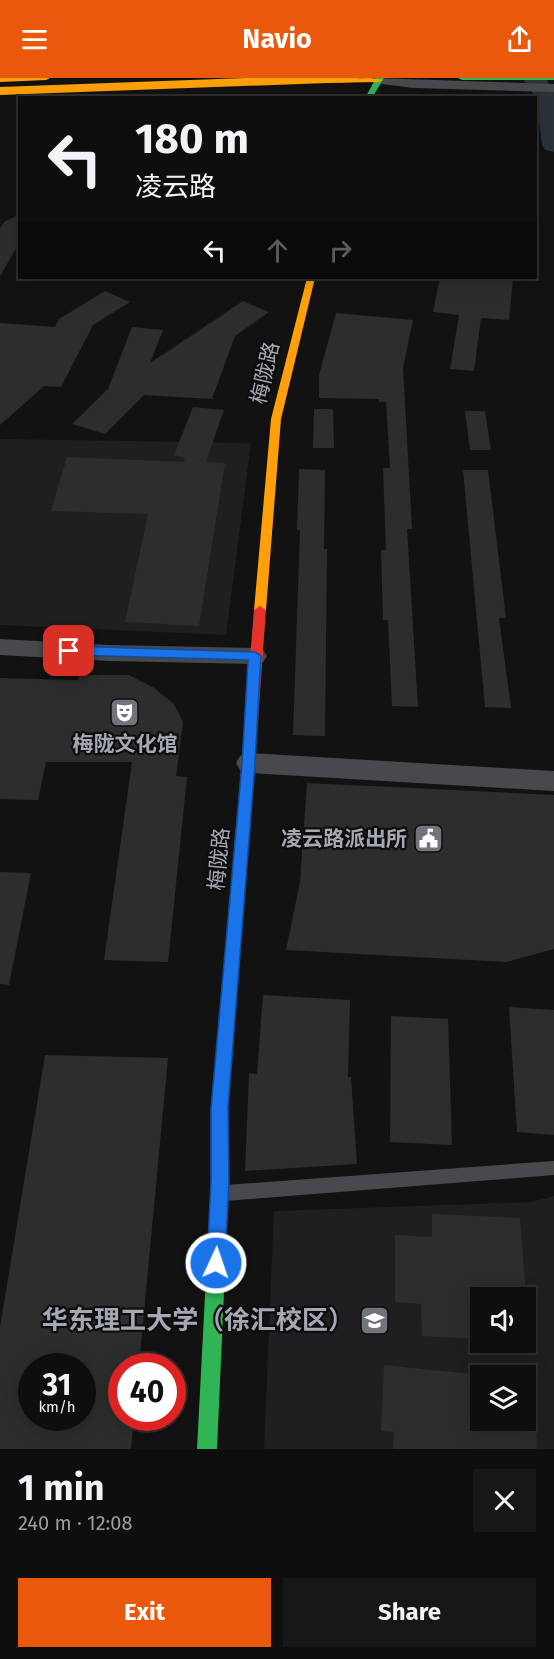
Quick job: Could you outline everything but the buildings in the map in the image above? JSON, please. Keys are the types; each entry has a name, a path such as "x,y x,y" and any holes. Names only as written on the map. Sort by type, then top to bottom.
{"main road":[{"path":"0,87 37,78"},
{"path":"0,87 46,78"},
{"path":"0,87 186,78"},
{"path":"231,78 257,83"},
{"path":"0,87 354,78"},
{"path":"462,78 554,78"},
{"path":"0,87 379,79"},
{"path":"369,96 379,79"},
{"name":"梅陇路","path":"207,1449 219,1194 219,1108 276,419 311,279"}],"street":[{"path":"379,79 413,84 554,88"},
{"path":"0,647 110,653 255,656"},
{"path":"249,764 554,781"}],"lane":[{"path":"219,1194 554,1168"}],"shaded area":[{"path":"0,439 251,443 226,635 0,625"},
{"name":"华东理工大学（徐汇校区）","path":"554,1196 554,1449 264,1449 274,1211 531,1202"}],"waterway":[{"path":"533,78 547,100 554,145"}],"traffic: fast":[{"path":"369,96 380,78"},
{"path":"462,78 554,78"},
{"path":"207,1449 220,1181 219,1112"}],"traffic: slow":[{"path":"0,80 46,78"},
{"path":"0,91 354,78"},
{"path":"320,81 379,80"},
{"path":"260,610 276,419 311,279"},
{"path":"219,1112 244,817"}],"traffic: jam":[{"path":"244,817 260,610"}],"place":[{"name":"梅陇文化馆","path":"125,713"},
{"name":"凌云路派出所","path":"428,839"},
{"name":"华东理工大学（徐汇校区）","path":"375,1320"}],"route":[{"path":"69,651 255,656 249,764 219,1108 220,1181 216,1263"}]}
